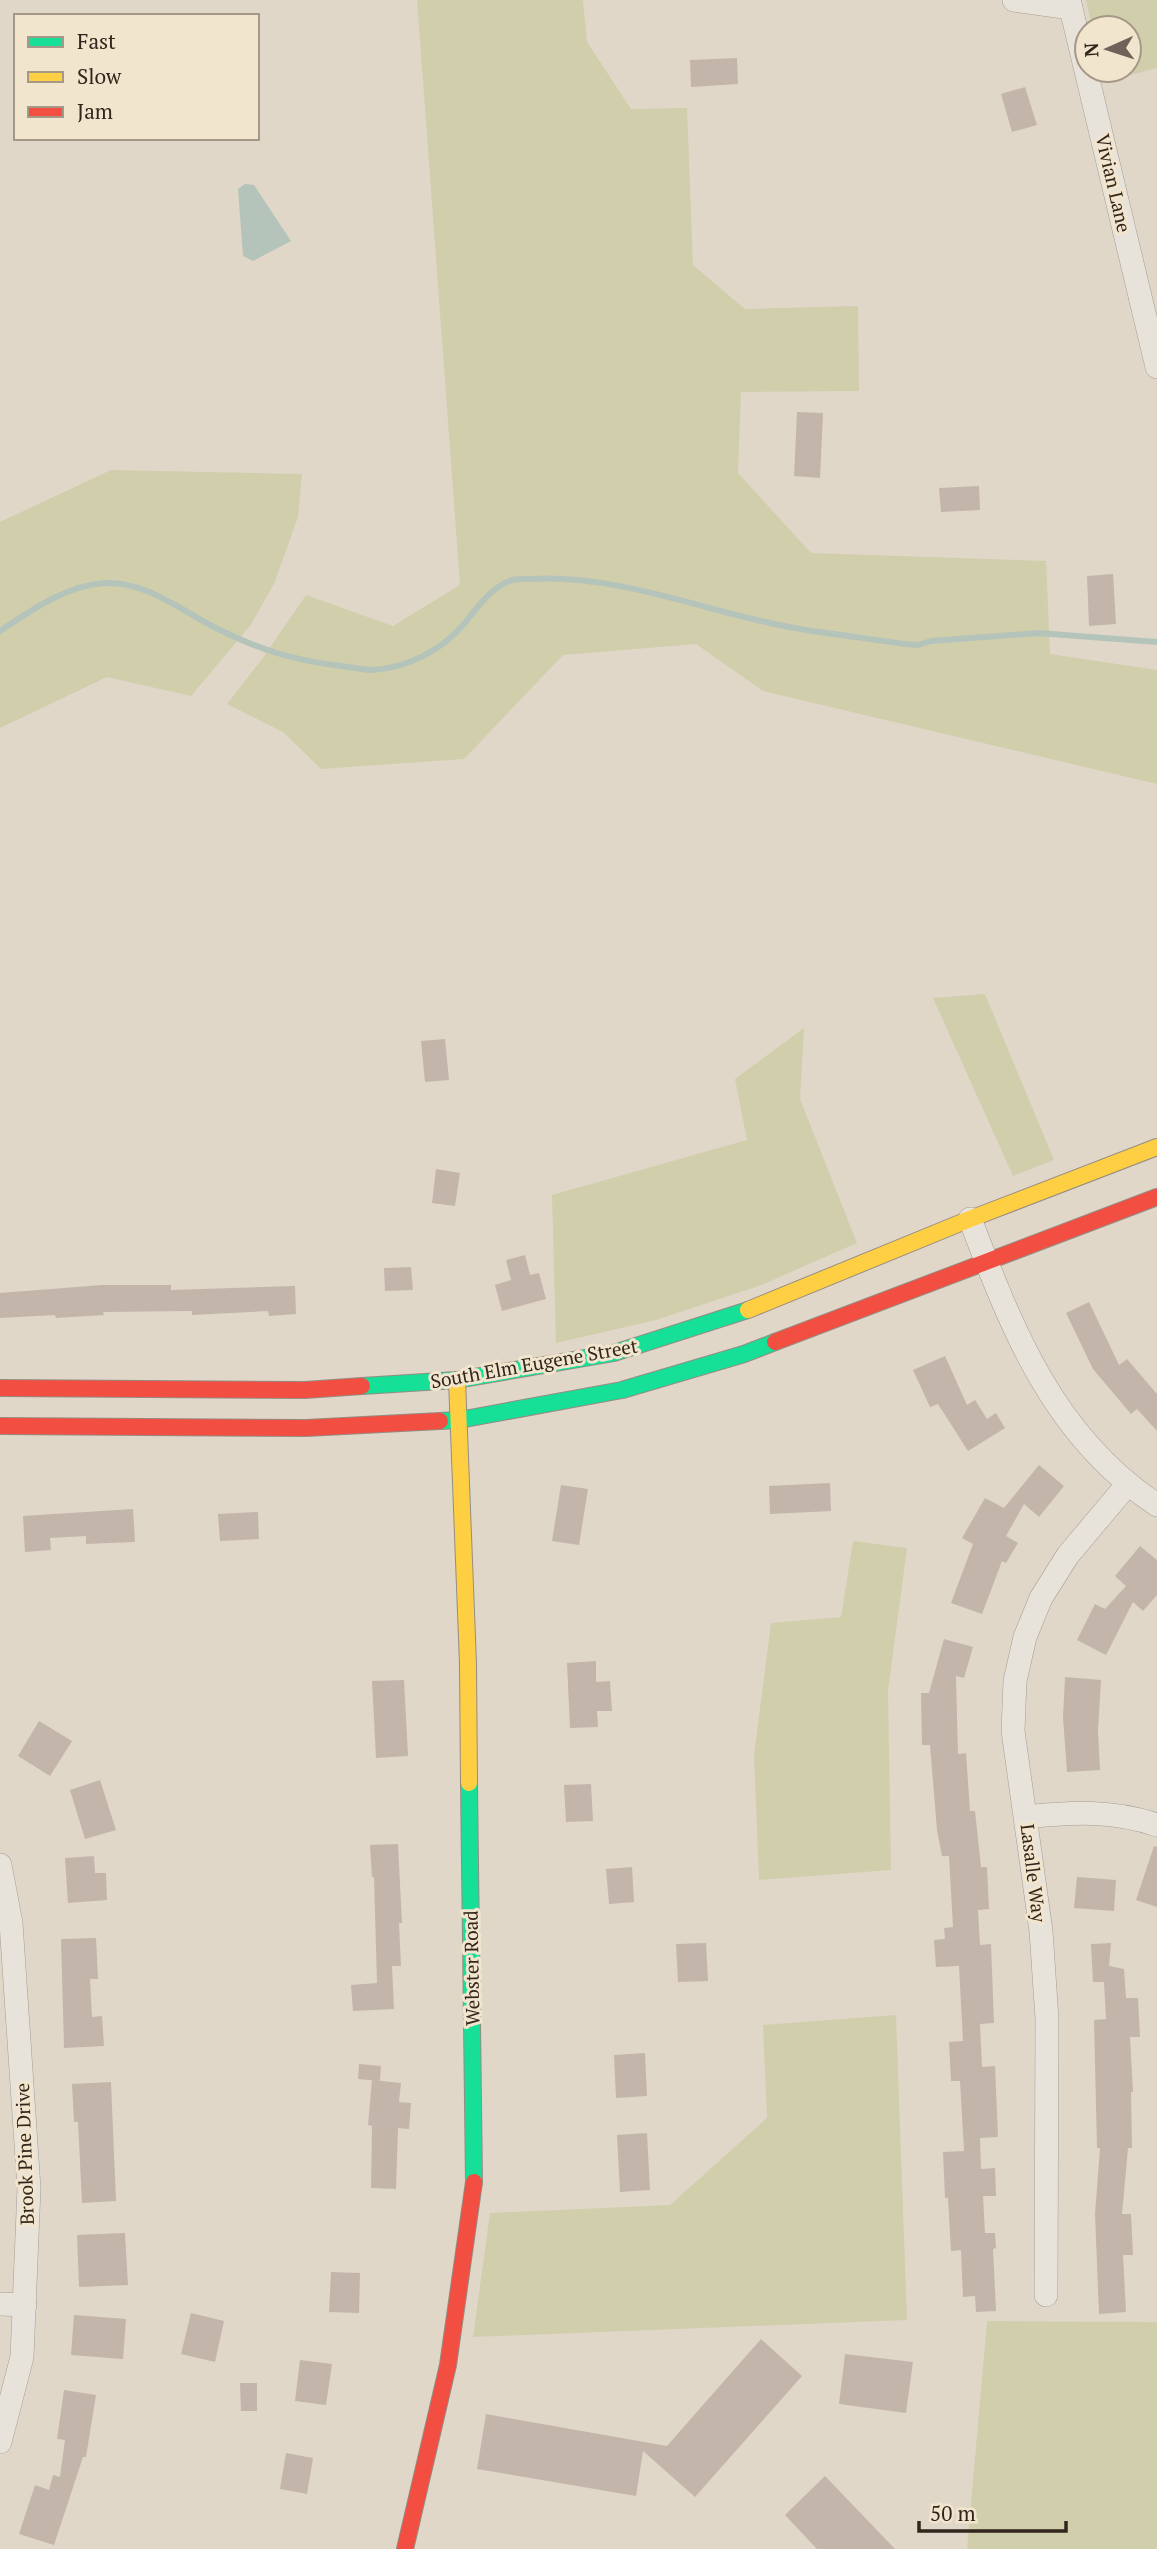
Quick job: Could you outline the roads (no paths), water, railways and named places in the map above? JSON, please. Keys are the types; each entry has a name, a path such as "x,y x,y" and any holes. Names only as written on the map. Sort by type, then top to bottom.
{"main road":[{"name":"South Elm Eugene Street","path":"0,1388 305,1390 457,1380 614,1353 675,1335 803,1289 970,1219 1157,1147"},
{"name":"South Elm Eugene Street","path":"0,1426 306,1428 459,1420 622,1390 744,1354 1157,1197"},
{"name":"Webster Road","path":"405,2549 448,2365 474,2188 468,1664 457,1380"}],"street":[{"path":"1014,0 1070,4"},
{"name":"Vivian Lane","path":"1070,4 1157,367"},
{"path":"970,1219 1011,1323 1047,1392 1083,1438 1127,1485 1157,1505"},
{"name":"Lasalle Way","path":"1046,2295 1046,2019 1041,1931 1013,1731 1015,1681 1025,1637 1041,1598 1068,1555 1127,1485"},
{"path":"1027,1817 1074,1811 1108,1814 1157,1825"},
{"name":"Brook Pine Drive","path":"0,1865 11,1923 29,2188 22,2357 0,2442"},
{"path":"0,2304 24,2305"}],"waterway":[{"path":"0,631 62,594 90,585 119,584 162,598 216,628 262,648 307,661 360,669 385,669 410,662 434,650 455,634 479,605 502,584 514,579 563,579 595,582 661,595 789,627 904,644 918,645 931,641 1038,633 1157,642"}]}
